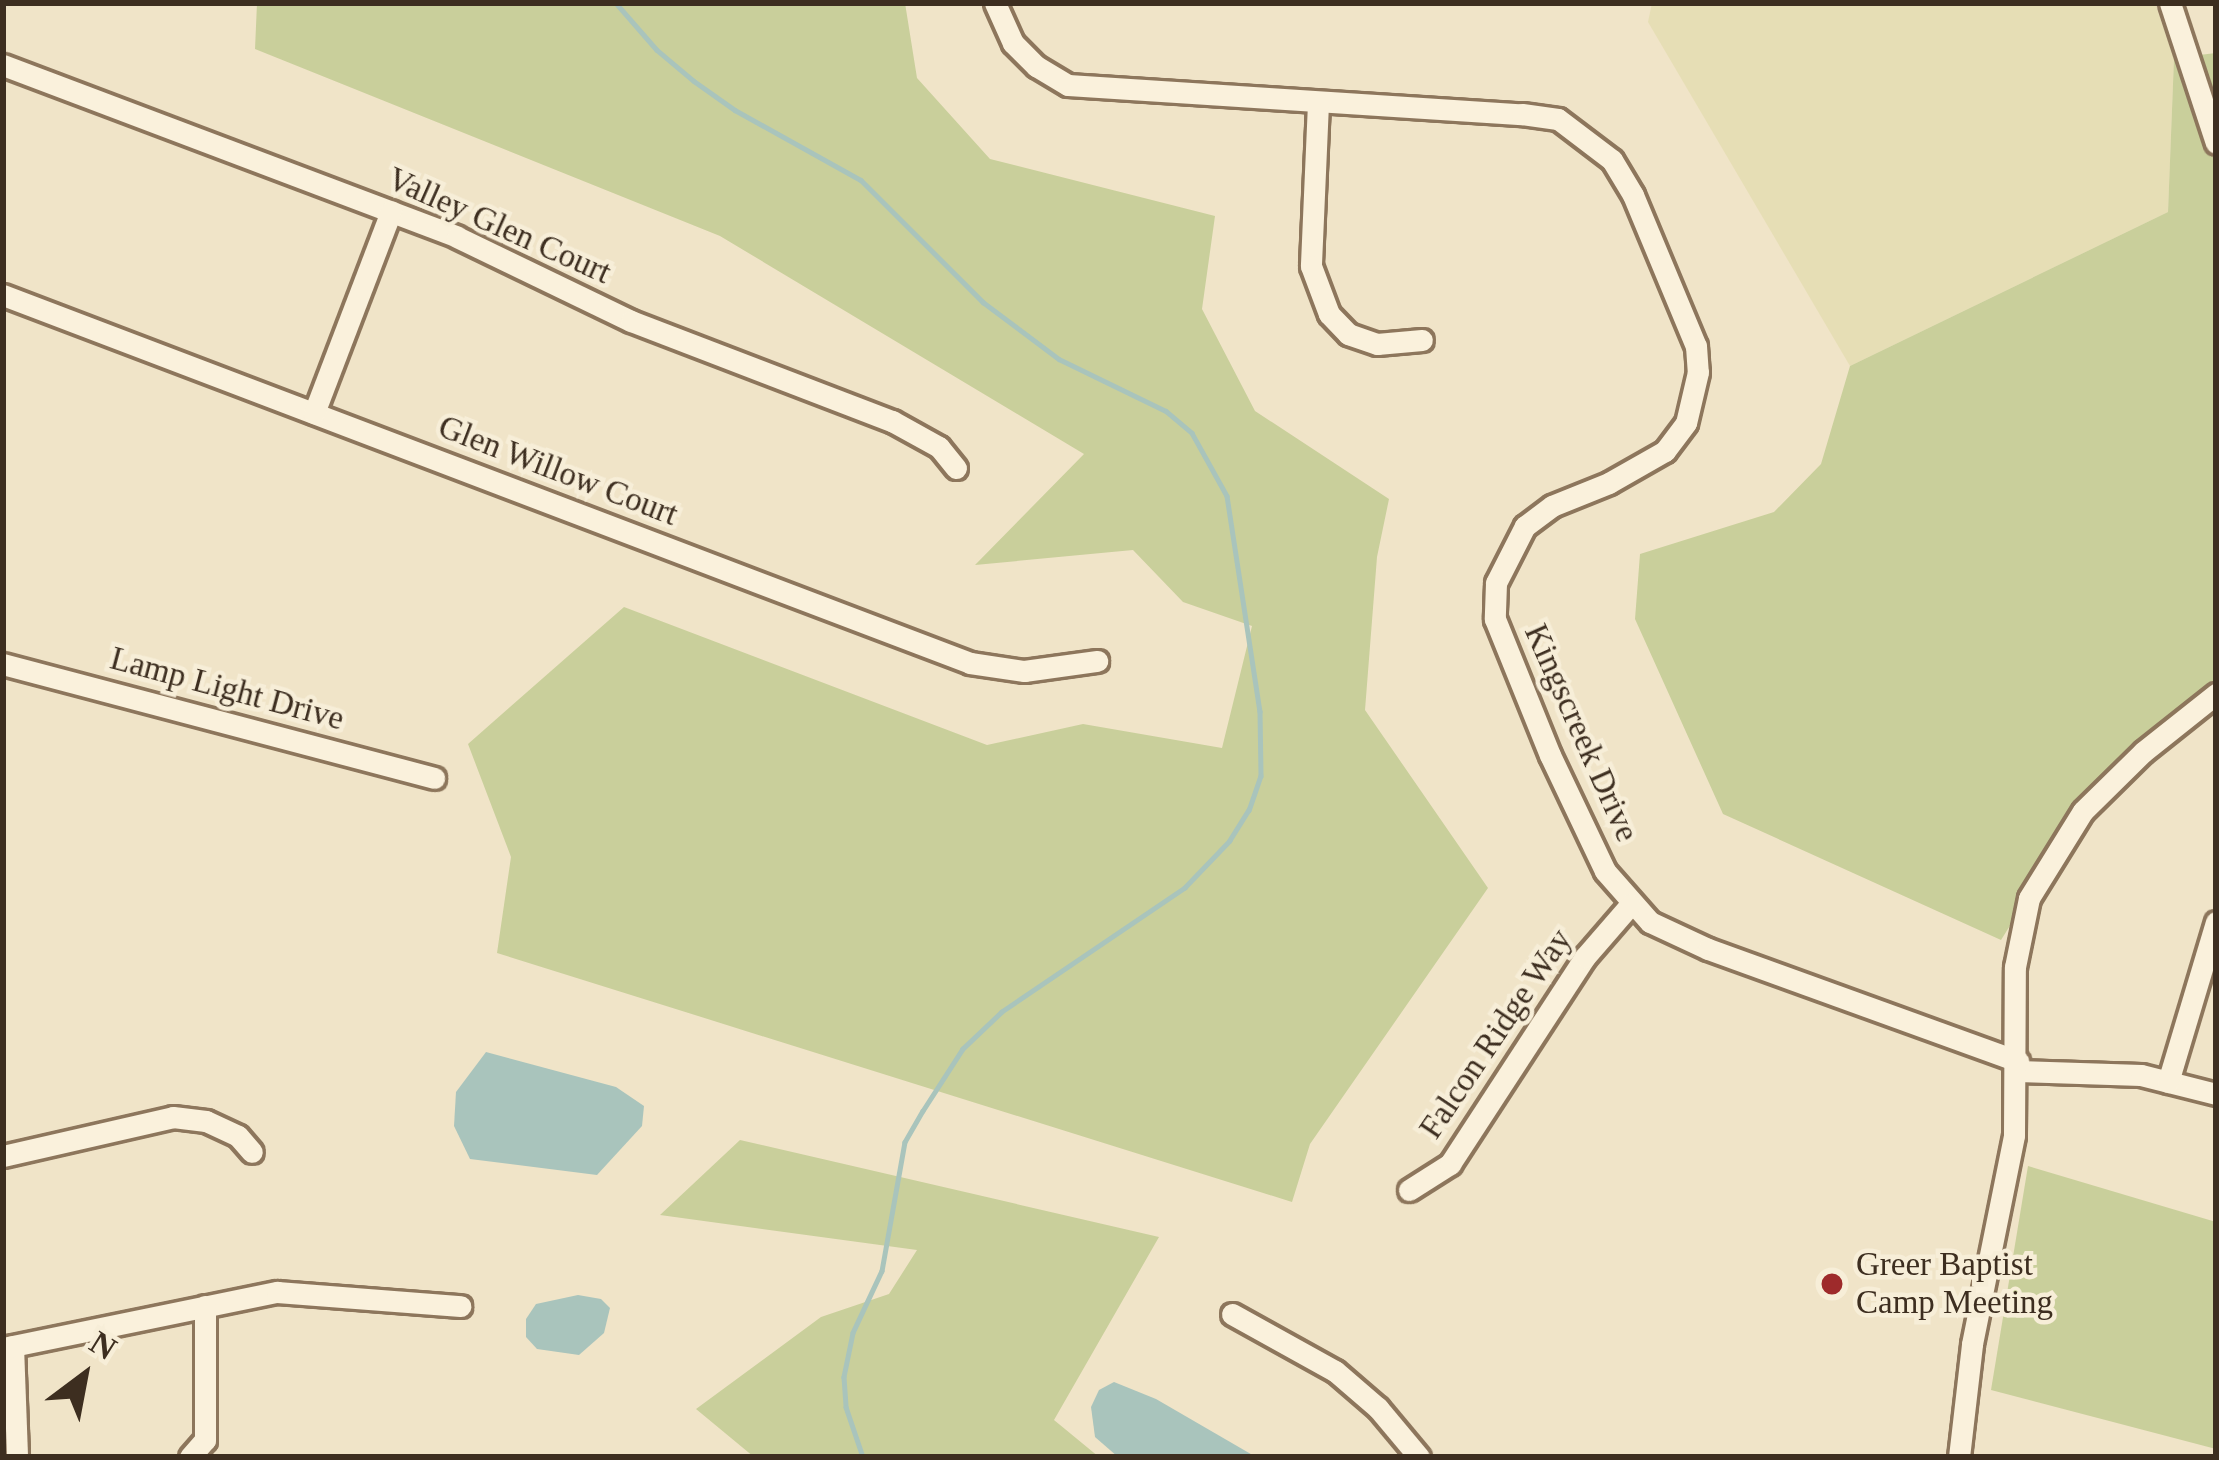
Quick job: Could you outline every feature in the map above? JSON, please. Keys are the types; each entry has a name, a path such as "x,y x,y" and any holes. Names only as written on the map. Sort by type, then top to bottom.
{"street":[{"name":"Kingscreek Drive","path":"994,3 1013,43 1036,66 1068,85 1522,114 1558,119 1586,135 1612,160 1633,195 1696,346 1694,402 1665,451 1552,506 1525,526 1496,583 1495,619 1583,828 1630,904 1667,933 2018,1066"},
{"path":"2170,3 2216,143"},
{"name":"Valley Glen Court","path":"3,64 392,212 631,321 892,421 939,447 956,468"},
{"path":"1318,103 1311,266 1329,314 1348,334 1377,344 1422,340"},
{"path":"314,413 392,212"},
{"name":"Glen Willow Court","path":"3,295 970,663 1024,671 1096,661"},
{"name":"Lamp Light Drive","path":"3,664 434,778"},
{"path":"1960,1457 1972,1344 2009,1168 2018,1066 2017,946 2040,873 2104,788 2216,694"},
{"name":"Falcon Ridge Way","path":"1409,1190 1450,1164 1585,957 1630,904"},
{"path":"2168,1082 2216,922"},
{"path":"2018,1066 2096,1071 2216,1094"},
{"path":"3,1156 172,1117 206,1121 238,1136 252,1152"},
{"path":"16,1457 8,1347 277,1292 460,1306"},
{"path":"190,1457 205,1440 205,1306"},
{"path":"1232,1314 1334,1371 1378,1408 1418,1457"}],"shaded area":[{"path":"1652,3 2155,3 2174,58 2168,212 1850,366 1648,22"}],"green space":[{"path":"257,3 905,3 917,78 990,159 1215,216 1202,309 1255,411 1389,499 1377,557 1365,710 1488,888 1310,1144 1292,1202 497,953 511,857 468,744 624,607 987,745 1083,724 1222,748 1252,626 1183,602 1133,550 975,565 1084,454 720,236 255,49"},
{"path":"2216,53 2216,684 2089,799 2001,940 1723,814 1635,619 1640,554 1774,512 1821,464 1850,366 2168,212 2174,58"},
{"path":"740,1140 1159,1237 1054,1420 1099,1457 754,1457 696,1409 821,1317 889,1294 917,1250 660,1215"},
{"path":"2028,1166 2216,1222 2216,1449 1991,1390"}],"water":[{"path":"486,1052 616,1087 644,1106 642,1126 597,1175 470,1159 454,1126 456,1092"},
{"path":"578,1295 601,1299 610,1308 604,1333 579,1355 537,1349 526,1337 526,1319 536,1304"},
{"path":"1114,1382 1156,1399 1256,1457 1118,1457 1095,1437 1091,1407 1099,1390"}],"waterway":[{"path":"616,3 657,50 694,81 735,110 861,180 983,302 1059,359 1166,411 1192,433 1227,496 1260,711 1261,776 1249,810 1230,841 1185,888 1002,1012 963,1049 923,1111 905,1142 882,1271 853,1333 844,1377 846,1407 863,1457"}],"place":[{"name":"Greer Baptist Camp Meeting","path":"1832,1284"}]}
